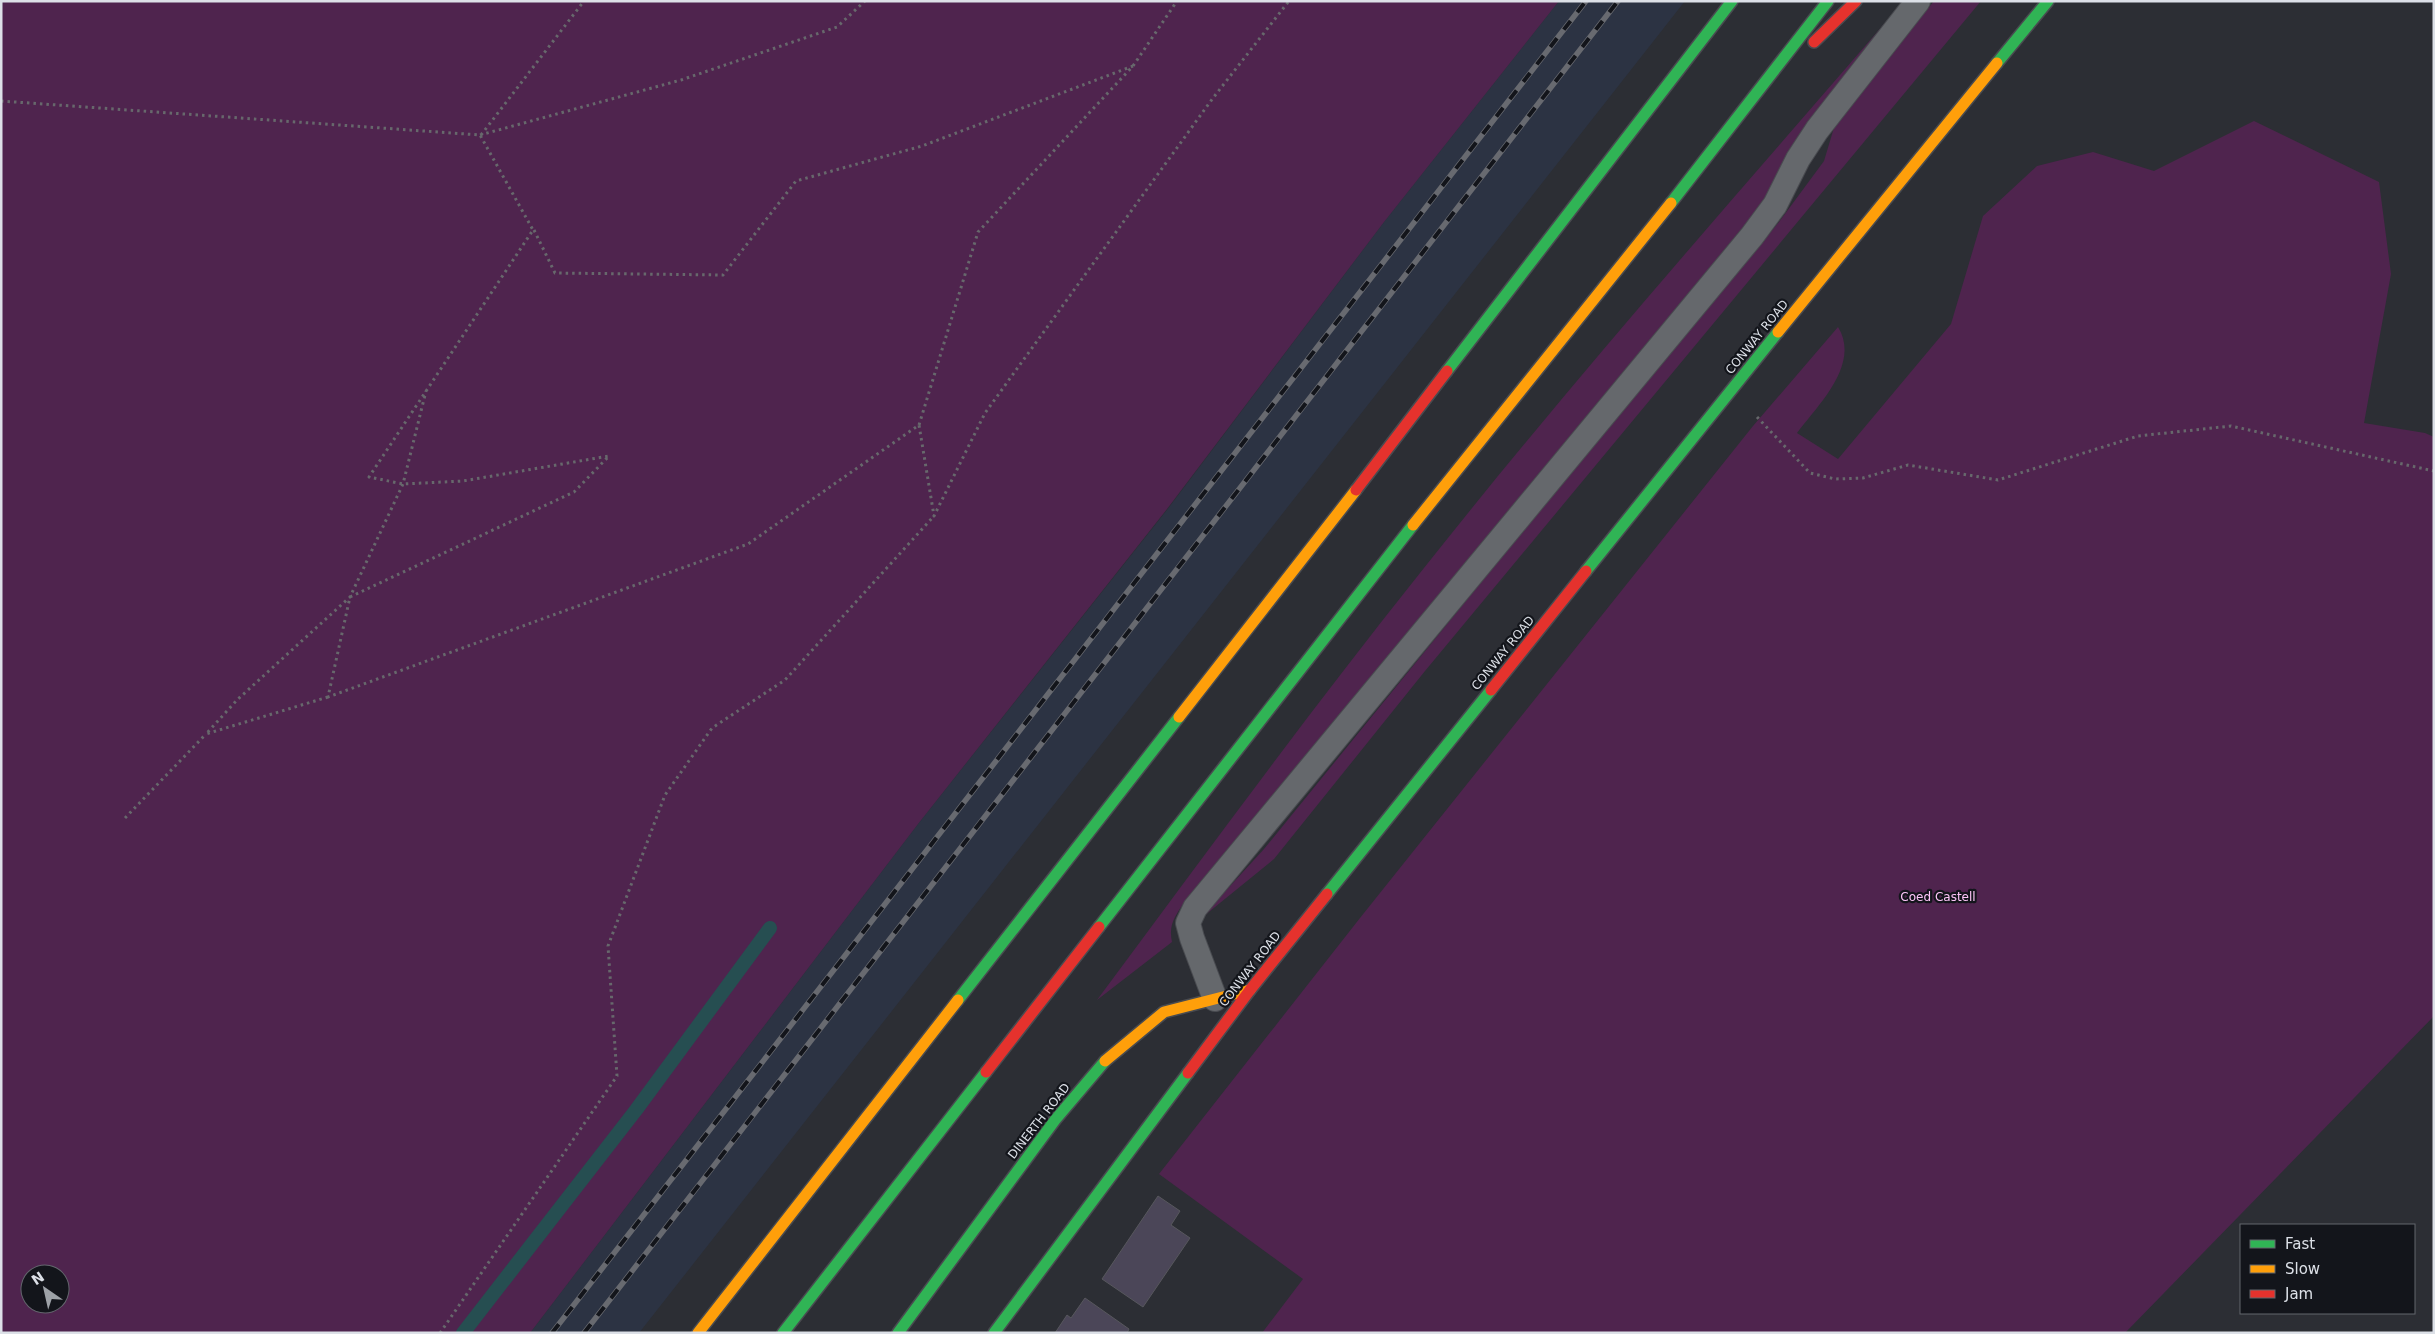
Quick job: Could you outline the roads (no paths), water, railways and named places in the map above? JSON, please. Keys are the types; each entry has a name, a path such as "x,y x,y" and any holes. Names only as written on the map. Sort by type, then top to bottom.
{"main road":[{"path":"698,1333 1324,531 1732,1"},
{"path":"783,1333 1360,593 1748,106 1828,1"},
{"path":"1748,106 1856,1"},
{"name":"CONWAY ROAD","path":"994,1333 1250,990 1860,230 2048,1"},
{"name":"DINERTH ROAD","path":"898,1333 1055,1120 1110,1055 1164,1012 1250,990"}],"lane":[{"path":"1215,999 1192,938 1188,922 1195,908 1752,236 1775,205 1798,159 1817,130 1918,1"}],"waterway":[{"path":"463,1333 636,1110 770,928"}],"railway":[{"path":"552,1333 1586,1"},
{"path":"584,1333 1618,1"}],"park label":[{"name":"Coed Castell","path":"1938,897"}]}
